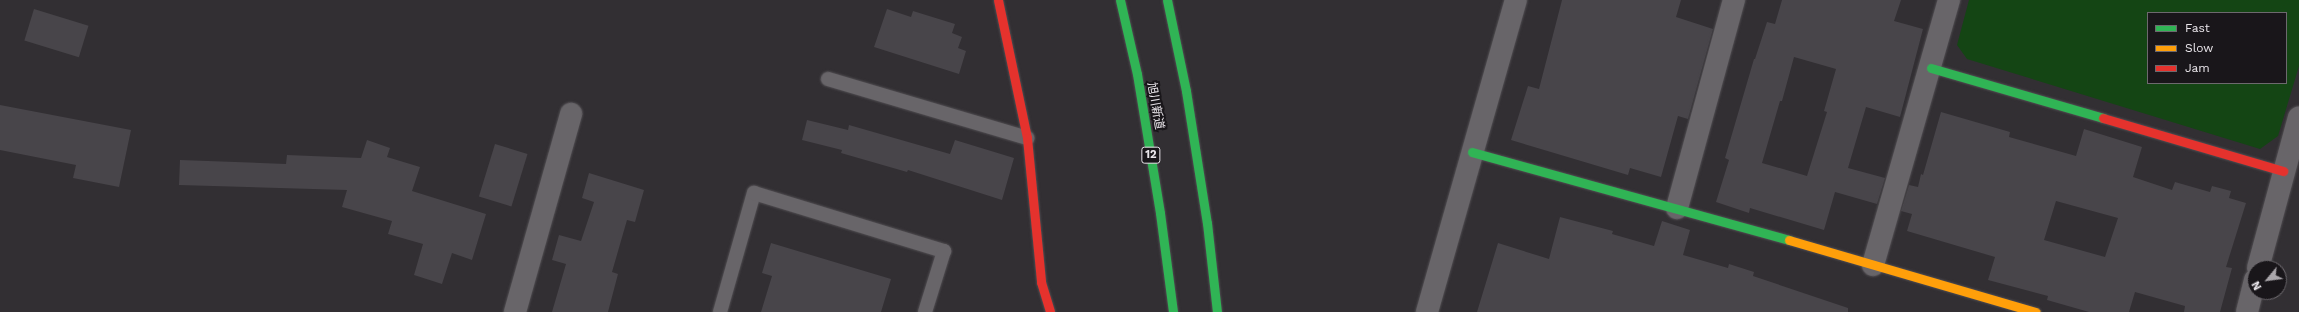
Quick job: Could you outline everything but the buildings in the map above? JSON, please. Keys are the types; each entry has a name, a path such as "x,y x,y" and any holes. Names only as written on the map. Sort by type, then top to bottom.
{"main road":[{"path":"998,0 1027,138 1042,282 1050,312"},
{"name":"旭川新道","path":"1120,0 1137,74 1160,213 1172,312"},
{"path":"1167,0 1189,107 1207,223 1217,312"},
{"path":"1931,68 2283,171"},
{"path":"1472,152 1677,208 2036,312"}],"street":[{"path":"1427,312 1516,0"},
{"path":"1677,208 1734,0"},
{"path":"1874,265 1949,0"},
{"path":"515,312 571,114"},
{"path":"2260,260 2283,171 2299,117"},
{"path":"2247,312 2250,300"}],"lane":[{"path":"828,79 1027,138"},
{"path":"720,312 754,193 944,251 925,312"}],"green space":[{"path":"1969,0 2299,0 2299,66 2278,136 2260,149 1967,59 1957,45"}],"traffic: fast":[{"path":"1120,0 1137,74 1160,213 1173,312"},
{"path":"1167,0 1186,91 1207,223 1217,312"},
{"path":"1931,68 2103,118"},
{"path":"1472,152 1789,240"}],"traffic: slow":[{"path":"1789,240 2036,312"}],"traffic: jam":[{"path":"998,0 1027,138 1041,282 1050,312"},
{"path":"2103,118 2283,171"}]}
